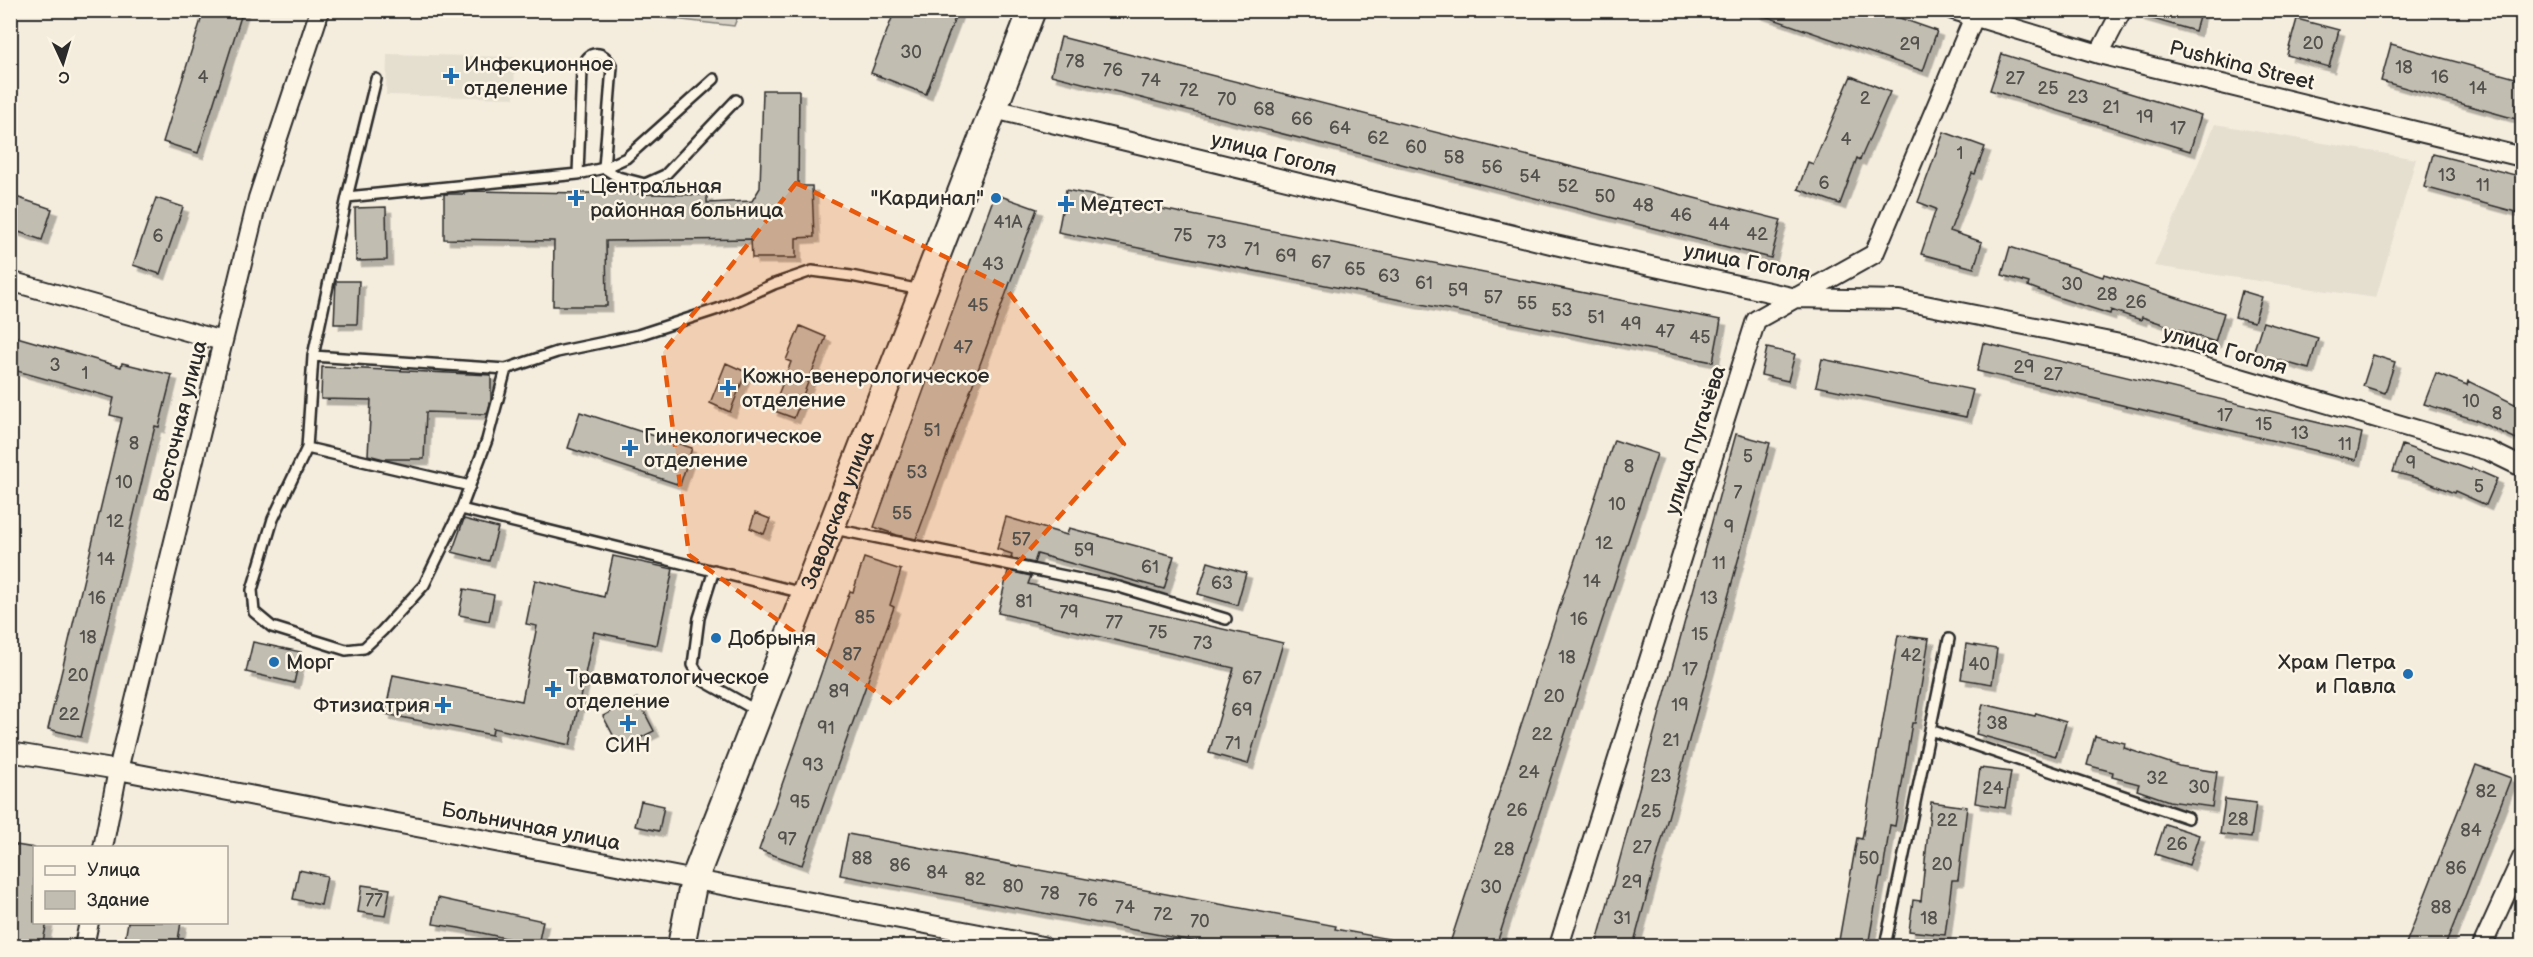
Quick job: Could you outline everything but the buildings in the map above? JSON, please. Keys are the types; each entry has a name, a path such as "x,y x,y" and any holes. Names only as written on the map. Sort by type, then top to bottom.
{"street":[{"name":"Восточная улица","path":"103,846 118,770 258,198 320,10"},
{"name":"Заводская улица","path":"681,946 694,879 1032,10"},
{"name":"Pushkina Street","path":"1953,10 1975,14 2099,54 2523,157"},
{"path":"2099,54 2122,10"},
{"name":"улица Пугачёва","path":"1559,946 1756,320 1874,254 1975,14"},
{"name":"улица Гоголя","path":"994,109 1555,245 1796,298 1900,300 2134,347 2489,451 2523,467"},
{"path":"10,281 222,341"},
{"name":"Больничная улица","path":"10,752 118,770 1042,946"},
{"path":"2482,946 2523,858"},
{"path":"84,946 89,924"}],"lane":[{"path":"578,174 582,69 585,58 592,54 600,54 608,59 612,67 604,168"},
{"path":"375,79 313,356 307,448 273,519 252,590 254,612 272,627 346,650 364,648 382,632 424,585 461,508 487,440 506,369"},
{"path":"347,197 578,174 604,168 626,158 714,79"},
{"path":"604,168 618,177 645,184 665,175 736,100"},
{"path":"313,356 506,369 557,352 638,335 718,309 774,284 812,271 851,276 923,291"},
{"path":"307,448 470,486"},
{"path":"461,508 805,594"},
{"path":"831,528 1119,587 1226,620"},
{"path":"714,570 699,618 693,665 702,680 759,712"},
{"path":"1885,946 1949,639"},
{"path":"1930,730 2188,818"}],"highlighted area":[{"path":"796,183 1004,286 1124,444 892,704 689,555 663,352"}],"shaded area":[{"path":"740,10 734,26 603,11"},
{"name":"Инфекционное отделение","path":"387,54 515,57 514,98 386,95"},
{"path":"2215,124 2416,159 2376,298 2154,266"}],"place":[{"name":"Инфекционное отделение","path":"451,76"},
{"name":"Центральная районная больница","path":"576,198"},
{"name":"\"Кардинал\"","path":"996,198"},
{"name":"Медтест","path":"1066,204"},
{"name":"Кожно-венерологическое отделение","path":"728,388"},
{"name":"Гинекологическое отделение","path":"630,448"},
{"name":"Добрыня","path":"716,638"},
{"name":"Морг","path":"274,662"},
{"name":"Храм Петра и Павла","path":"2408,674"},
{"name":"Травматологическое отделение","path":"553,689"},
{"name":"Фтизиатрия","path":"443,705"},
{"name":"СИН","path":"628,723"}]}
